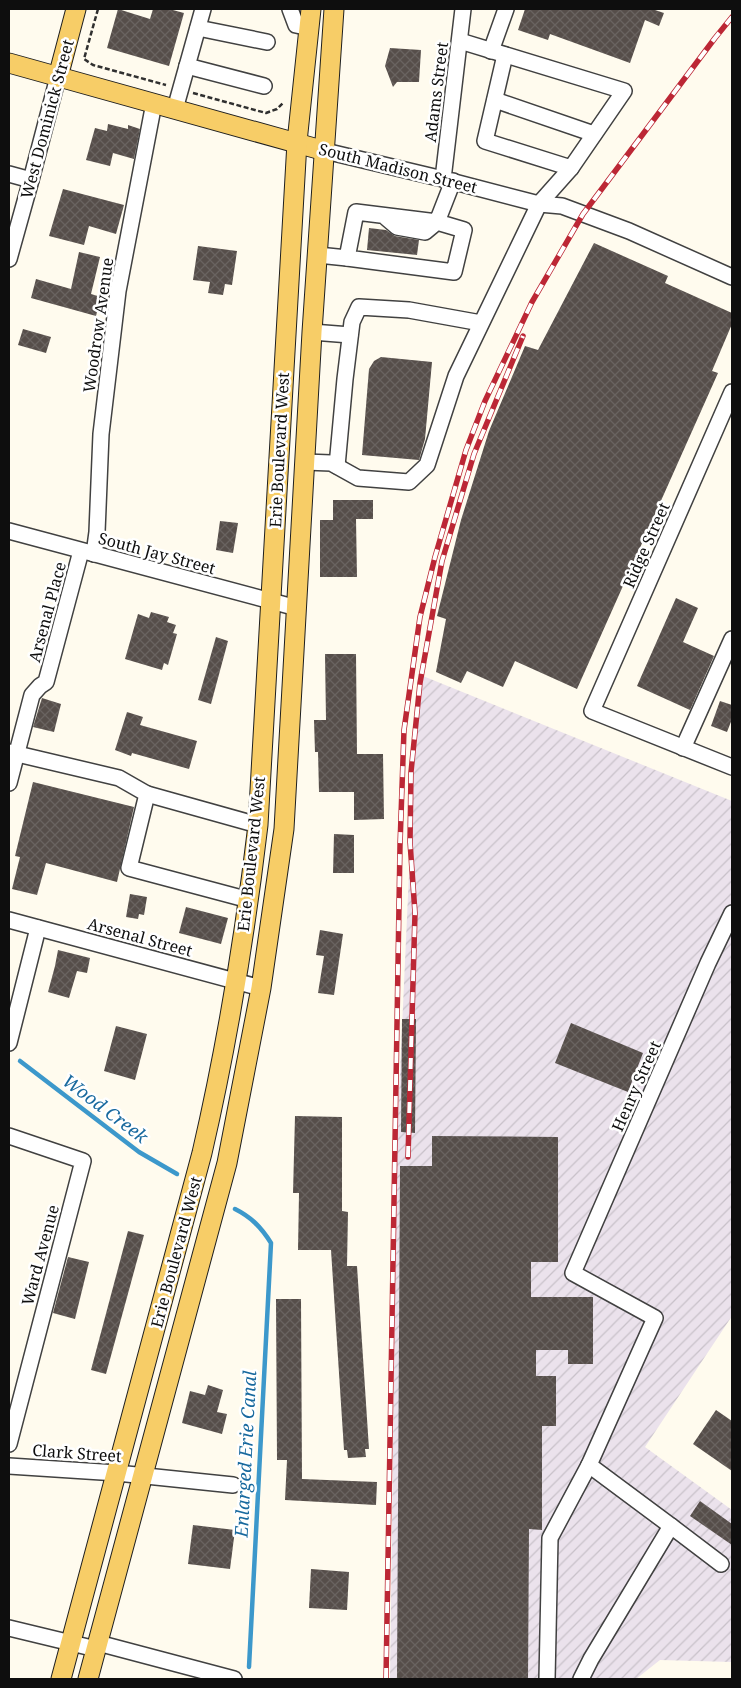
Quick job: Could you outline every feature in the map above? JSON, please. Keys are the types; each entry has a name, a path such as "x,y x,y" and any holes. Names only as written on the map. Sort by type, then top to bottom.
{"main road":[{"name":"West Dominick Street","path":"58,77 76,9"},
{"name":"Erie Boulevard West","path":"61,1679 202,1153 218,1083 249,900 258,825 297,142 311,9"},
{"name":"Erie Boulevard West","path":"88,1679 227,1163 261,988 284,829 312,332 334,9"},
{"name":"South Madison Street","path":"9,63 325,151"}],"street":[{"path":"175,109 203,9"},
{"path":"290,9 296,25 310,28"},
{"name":"Adams Street","path":"437,222 448,180 463,9"},
{"path":"506,9 498,53 495,100 485,141 571,168"},
{"path":"198,28 267,42"},
{"path":"305,462 331,463 358,478 408,482 427,465 456,376 539,204 571,168 624,91 460,41"},
{"path":"187,66 264,86"},
{"name":"West Dominick Street","path":"9,259 32,180 58,77"},
{"path":"495,100 594,134"},
{"name":"Woodrow Avenue","path":"87,553 97,532 101,434 118,291 154,103"},
{"name":"South Madison Street","path":"325,151 539,204 562,206 629,230 732,277"},
{"path":"9,174 32,180"},
{"path":"318,255 454,272 464,230 437,222 356,212 347,258"},
{"path":"337,466 350,335 352,322 359,307 408,310 481,323"},
{"path":"312,332 350,335"},
{"name":"Ridge Street","path":"683,748 592,711 729,410 732,392"},
{"name":"South Jay Street","path":"9,532 297,608"},
{"name":"Arsenal Place","path":"13,753 32,695 46,682 87,553"},
{"path":"732,639 683,748 732,767"},
{"path":"9,783 13,753 119,778 147,794 258,825"},
{"path":"147,794 129,868 249,900"},
{"name":"Henry Street","path":"589,1466 655,1318 573,1273 708,963 732,913"},
{"name":"Arsenal Street","path":"9,920 261,988"},
{"path":"9,1043 38,928"},
{"name":"Ward Avenue","path":"9,1136 83,1161 9,1444"},
{"name":"Clark Street","path":"9,1466 143,1475 233,1485"},
{"path":"548,1679 550,1538 589,1466 721,1564"},
{"path":"582,1679 591,1659 671,1526"},
{"path":"9,1628 71,1644 97,1646 234,1679"}],"shaded area":[{"path":"418,674 732,801 732,1316 645,1447 732,1510 732,1662 660,1660 636,1679 390,1679 397,1139"}],"building":[{"path":"118,9 150,19 153,9 169,9 184,13 169,66 107,48"},
{"path":"525,9 652,9 664,13 659,26 645,20 630,63 550,34 548,40 518,30"},
{"path":"390,48 421,50 419,82 397,82 393,87 385,66"},
{"path":"108,124 128,129 128,125 140,129 134,159 113,153 110,166 86,160 95,128 107,131"},
{"path":"63,189 124,205 116,234 89,226 84,245 49,236"},
{"path":"369,228 386,230 395,236 419,240 417,255 367,250"},
{"path":"594,243 668,276 665,283 732,313 732,324 712,371 718,373 577,689 515,661 503,687 467,671 461,683 436,672 446,619 437,616 461,520 489,431 525,346 538,350"},
{"path":"198,246 237,251 232,285 225,284 223,295 208,293 210,282 193,280"},
{"path":"79,252 100,257 91,294 101,297 96,316 31,298 36,279 71,289"},
{"path":"23,329 51,337 46,353 18,345"},
{"path":"381,357 432,362 425,439 419,460 362,455 369,369 374,361"},
{"path":"333,500 373,500 373,519 356,519 357,577 320,577 320,520 333,520"},
{"path":"220,521 238,523 233,553 216,550"},
{"path":"676,598 698,608 683,642 714,656 690,710 637,686"},
{"path":"151,612 169,617 167,622 176,625 173,633 177,634 168,665 164,663 162,670 125,659 138,614 149,618"},
{"path":"216,637 228,641 211,704 198,700"},
{"path":"325,654 356,654 357,754 383,754 384,819 354,820 354,792 319,792 318,752 315,752 314,720 326,720"},
{"path":"42,698 61,704 54,732 33,727"},
{"path":"720,701 732,705 732,719 727,732 711,726"},
{"path":"127,712 143,717 140,725 197,741 189,769 132,753 131,756 115,750"},
{"path":"33,782 134,807 117,882 46,863 37,895 12,889 20,857 15,856"},
{"path":"334,834 354,835 354,873 333,873"},
{"path":"130,894 147,897 144,915 139,914 138,919 126,917"},
{"path":"186,907 228,918 221,944 179,933"},
{"path":"320,930 343,934 334,995 318,993 324,956 316,955"},
{"path":"58,950 90,958 87,973 77,971 69,998 48,992"},
{"path":"402,1019 416,1019 415,1133 401,1132"},
{"path":"571,1023 643,1053 628,1092 555,1063"},
{"path":"116,1026 147,1034 135,1080 104,1071"},
{"path":"295,1116 342,1117 342,1211 348,1212 347,1266 357,1266 369,1449 365,1449 366,1457 348,1458 347,1450 344,1450 331,1250 298,1250 299,1193 293,1193"},
{"path":"432,1136 558,1137 558,1262 531,1262 531,1297 593,1297 593,1364 568,1364 568,1350 536,1350 536,1376 556,1376 556,1426 542,1426 542,1530 529,1529 528,1679 397,1679 400,1166 432,1166"},
{"path":"128,1231 144,1235 106,1374 91,1370"},
{"path":"68,1257 89,1262 75,1319 53,1313"},
{"path":"276,1299 301,1299 302,1479 377,1482 376,1505 285,1500 287,1460 277,1460"},
{"path":"208,1385 223,1390 217,1412 227,1414 222,1434 182,1423 190,1391 205,1395"},
{"path":"716,1410 732,1421 732,1471 693,1444"},
{"path":"700,1501 732,1524 732,1545 690,1516"},
{"path":"193,1525 235,1530 230,1569 188,1564"},
{"path":"311,1569 349,1572 347,1610 309,1608"}],"waterway":[{"name":"Wood Creek","path":"20,1061 139,1152 177,1174"},
{"name":"Enlarged Erie Canal","path":"235,1209 255,1223 271,1243 249,1667"}],"railway":[{"path":"386,1679 400,845 404,730 420,617 466,450 485,401 532,302 583,214 732,17"},
{"path":"408,1157 415,913 410,842 411,772 420,683 442,561 474,454 523,336"}]}
